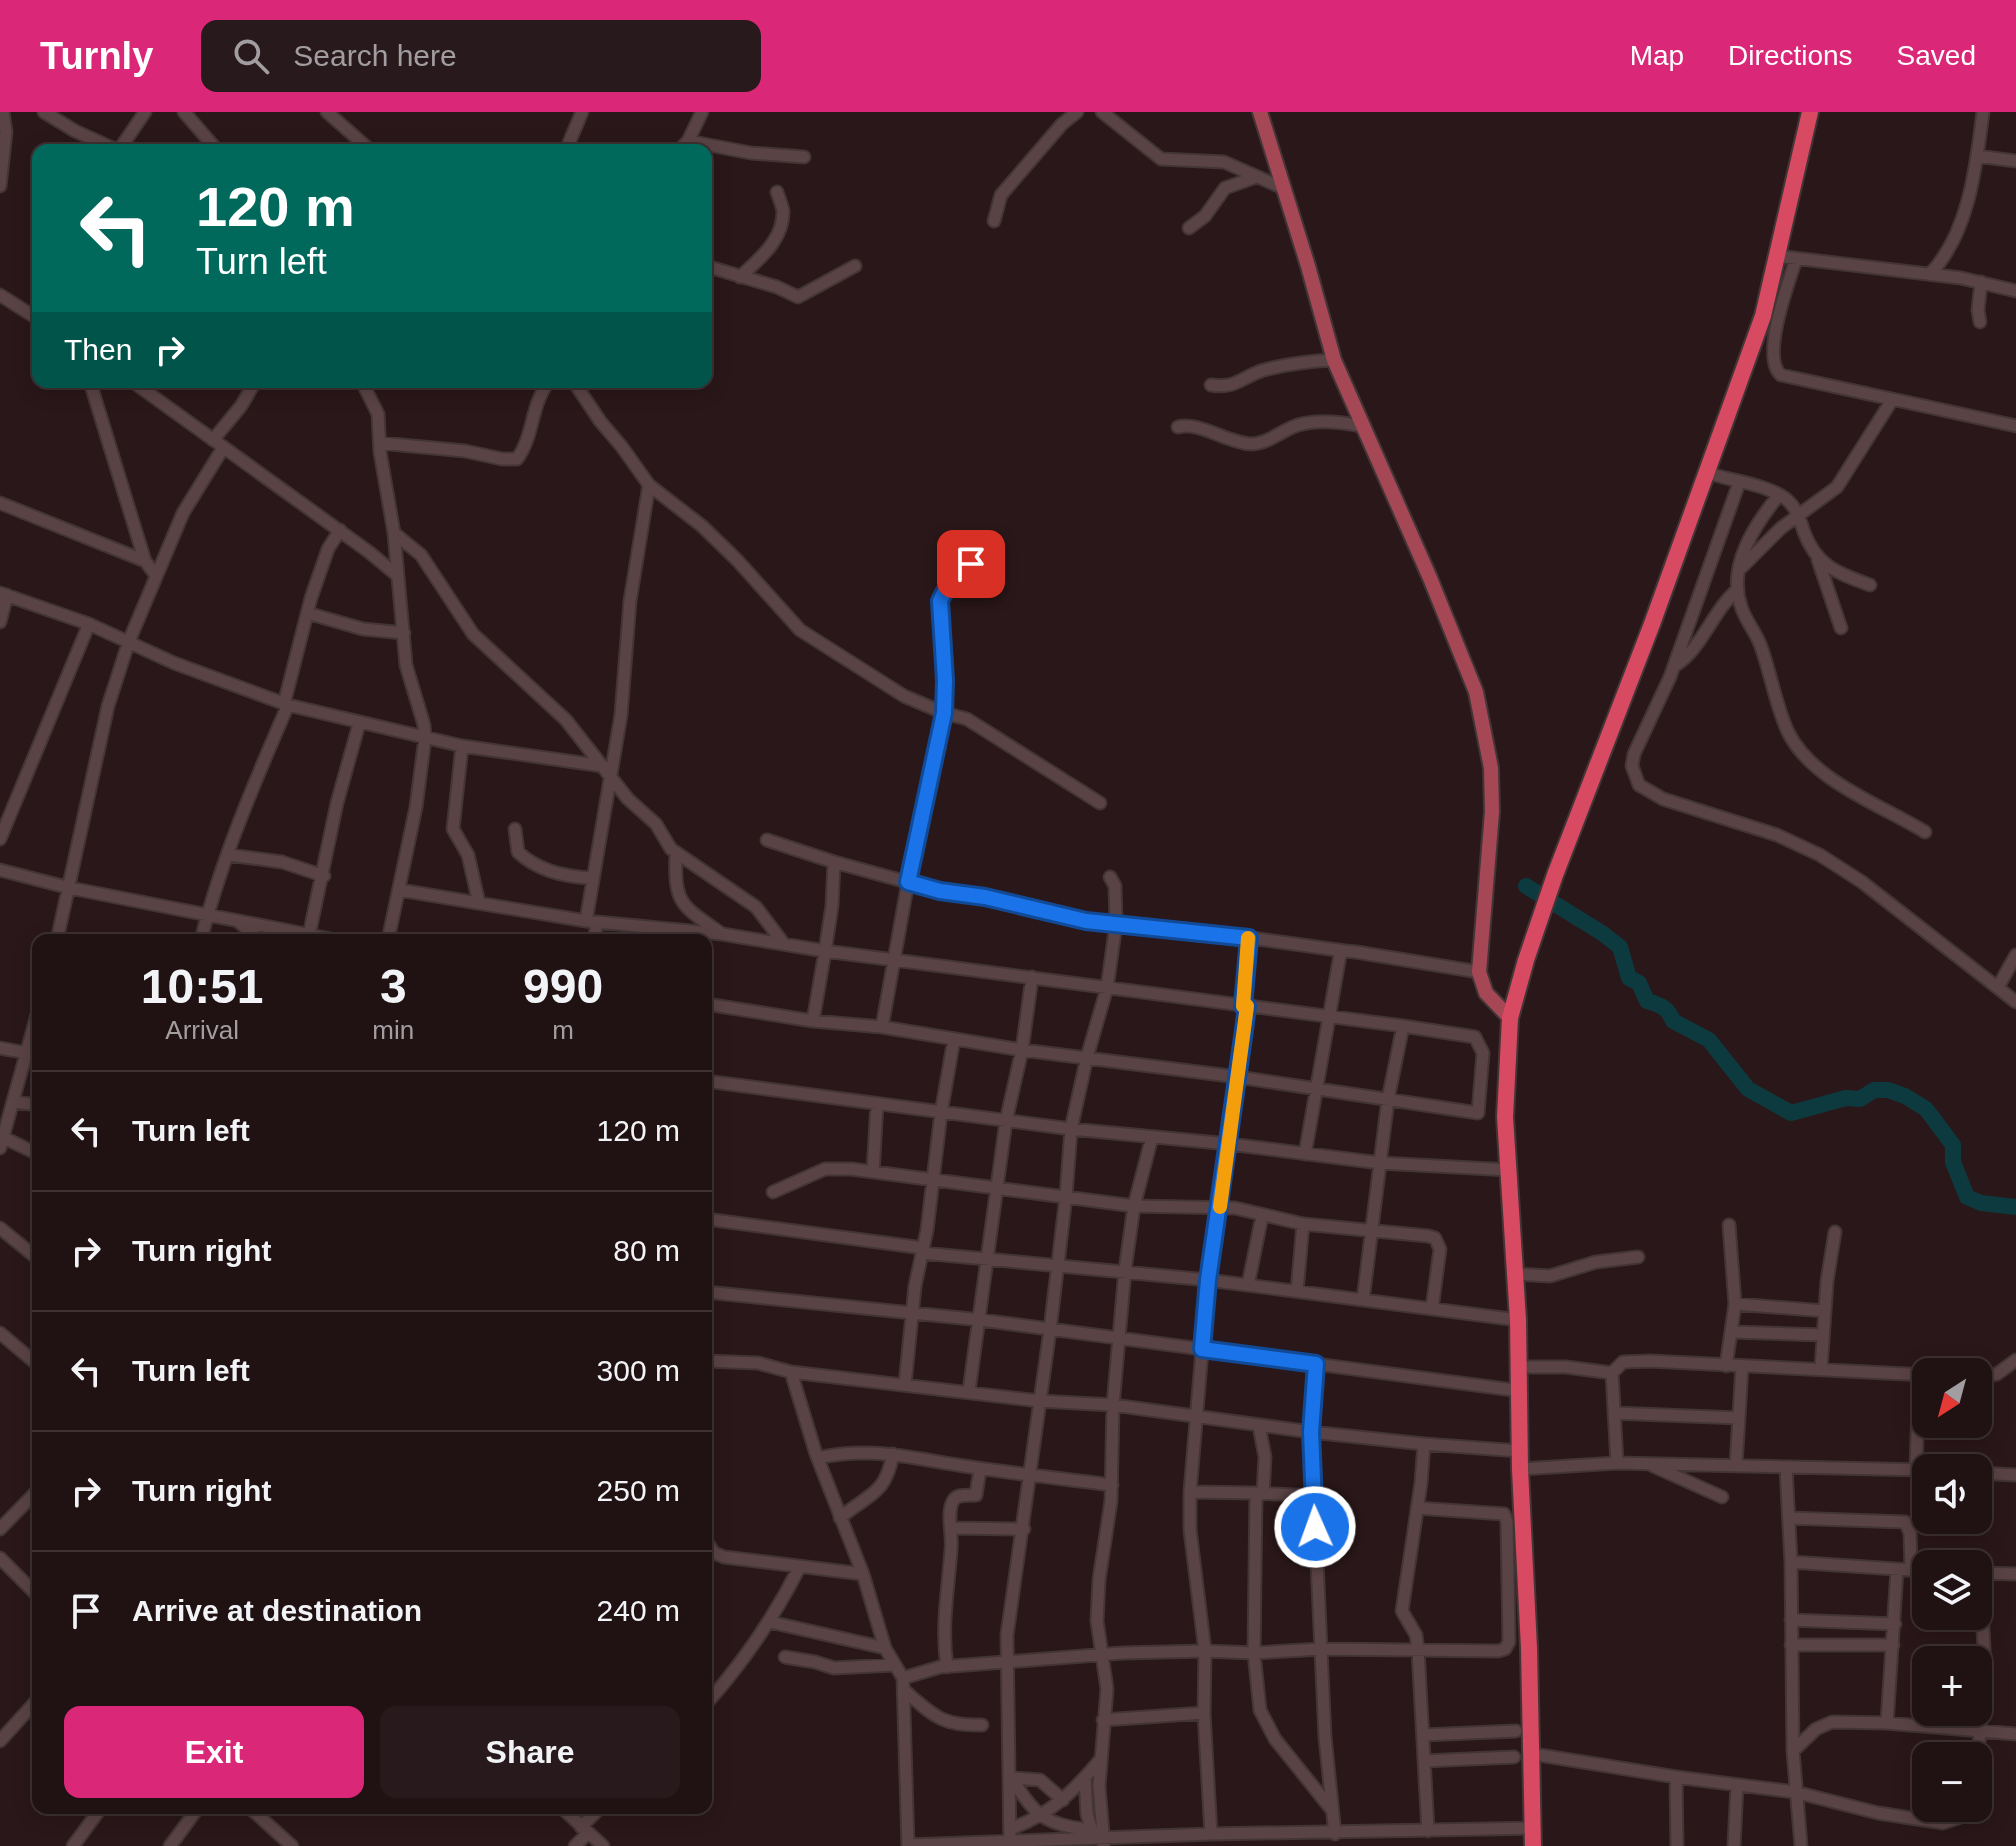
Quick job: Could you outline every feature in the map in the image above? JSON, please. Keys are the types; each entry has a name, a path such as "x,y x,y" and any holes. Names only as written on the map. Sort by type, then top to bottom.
{"highway":[{"path":"1533,1846 1533,1754 1520,1469 1521,1391 1505,1117 1510,1018 1555,875 1708,473 1763,316 1810,112"}],"main road":[{"path":"1260,112 1334,360 1465,661 1484,727 1491,768 1492,812 1479,972 1486,993 1510,1018"}],"street":[{"path":"0,186 6,132 3,112"},
{"path":"44,112 104,144"},
{"path":"122,144 145,112"},
{"path":"184,112 212,144"},
{"path":"327,112 362,144"},
{"path":"569,144 582,112"},
{"path":"684,144 702,112"},
{"path":"994,221 1001,195 1062,124 1077,112"},
{"path":"1102,112 1161,159 1224,162 1283,188"},
{"path":"1930,274 1948,252 1958,232 1977,156 1983,112"},
{"path":"712,149 804,157"},
{"path":"1977,156 2016,161"},
{"path":"1189,228 1205,216 1225,188 1256,177"},
{"path":"740,277 767,253 775,239 783,212 777,192"},
{"path":"1948,252 1954,271 1961,278"},
{"path":"1777,256 1961,278 2016,291"},
{"path":"1796,259 1773,345 1776,371 1781,375 2016,426"},
{"path":"712,268 777,287 798,297 855,266"},
{"path":"1980,322 1981,282"},
{"path":"0,295 32,315"},
{"path":"1211,385 1234,386 1266,369 1334,360"},
{"path":"92,388 145,561 155,574"},
{"path":"141,388 340,530 398,576"},
{"path":"213,440 252,388"},
{"path":"365,388 378,414 394,533 406,665 425,738 423,769 389,934"},
{"path":"380,443 517,459 528,436 538,397 544,388"},
{"path":"578,388 649,485 702,526 808,637 904,696 967,719 1100,803"},
{"path":"1740,570 1769,539 1845,478 1892,400"},
{"path":"1178,427 1193,426 1236,442 1256,444 1306,423 1344,422 1361,426"},
{"path":"58,934 108,706 129,641 183,513 223,448"},
{"path":"1708,473 1783,497 1818,501"},
{"path":"1739,483 1674,667 1634,754 1632,766 1639,785 1663,799 1777,835 1820,855 1862,882 2016,1002"},
{"path":"593,934 592,878 612,777 623,700 630,601 649,485"},
{"path":"1783,497 1799,515 1818,559 1841,628"},
{"path":"1783,497 1763,515 1745,547 1738,589 1741,608 1762,649 1778,707 1797,745 1820,768 1842,785 1925,832"},
{"path":"0,503 145,561"},
{"path":"202,934 258,774 286,704 307,613 328,549 340,530"},
{"path":"394,533 421,555 473,634 547,700 628,799 656,824 676,853 756,907 784,944"},
{"path":"1818,559 1842,575 1870,585"},
{"path":"882,1027 908,882 944,713 940,601 971,564"},
{"path":"1674,667 1689,655 1728,597 1738,589"},
{"path":"0,622 3,594 89,624 174,663 286,704 359,724 462,746 604,766"},
{"path":"307,613 363,629 404,633"},
{"path":"0,839 89,624"},
{"path":"310,934 337,803 359,724"},
{"path":"462,746 453,829 468,855 479,903"},
{"path":"515,829 518,852 535,866 575,877 592,878"},
{"path":"767,840 940,891 985,897 1086,921 1249,938 1479,972"},
{"path":"676,853 679,899 722,934"},
{"path":"229,855 282,862 324,876"},
{"path":"813,1021 832,906 834,862"},
{"path":"0,870 70,888 296,934"},
{"path":"1010,1839 1007,1635 1050,1330 1071,1129 1107,988 1116,924 1115,886 1110,877"},
{"path":"400,890 592,921 722,934 825,951 1475,1037 1483,1053 1478,1113 712,1005"},
{"path":"237,921 253,934"},
{"path":"1211,1834 1204,1713 1205,1651 1191,1543 1190,1492 1208,1280 1238,1077 1249,938"},
{"path":"1305,1154 1340,955 1345,951"},
{"path":"1998,987 2016,955"},
{"path":"969,1391 1006,1121 1022,1050 1032,977"},
{"path":"1363,1300 1388,1099 1403,1026"},
{"path":"32,1038 1,1141 32,1152"},
{"path":"905,1384 941,1113 954,1039"},
{"path":"0,1048 27,1053"},
{"path":"712,1082 1071,1129 1380,1163 1510,1170"},
{"path":"15,1102 32,1104"},
{"path":"873,1172 877,1104"},
{"path":"1098,1838 1107,1689 1097,1621 1099,1580 1112,1485 1113,1405 1125,1270 1134,1206 1152,1137"},
{"path":"773,1192 825,1169 851,1169 1134,1206 1235,1208 1303,1224 1428,1236 1440,1243 1432,1309"},
{"path":"1248,1285 1262,1216"},
{"path":"712,1220 988,1260 1125,1270 1518,1320"},
{"path":"1297,1291 1303,1224"},
{"path":"1726,1366 1735,1304 1729,1225"},
{"path":"0,1228 32,1254"},
{"path":"1821,1369 1827,1281 1835,1232"},
{"path":"1516,1274 1550,1276 1596,1262 1638,1257"},
{"path":"712,1293 981,1320 1521,1391"},
{"path":"1735,1304 1825,1311"},
{"path":"1732,1332 1823,1335"},
{"path":"0,1333 32,1360"},
{"path":"1992,1375 2016,1360"},
{"path":"712,1361 758,1363 791,1372 1039,1401 1113,1405 1311,1432 1520,1451"},
{"path":"1617,1463 1612,1373 1618,1365 1633,1361 1912,1374"},
{"path":"1316,1364 1311,1432 1325,1737 1335,1834"},
{"path":"1520,1367 1566,1367 1612,1373"},
{"path":"1736,1465 1742,1367"},
{"path":"791,1372 818,1458 863,1574 885,1648 904,1684 923,1707 952,1724 982,1725"},
{"path":"1614,1413 1739,1418"},
{"path":"1259,1426 1265,1457 1260,1494 1254,1653 1260,1710 1265,1724 1290,1760 1333,1810"},
{"path":"1424,1444 1402,1611 1416,1635 1418,1650 1428,1831"},
{"path":"818,1458 860,1451 893,1454 980,1469 1112,1485"},
{"path":"840,1518 881,1488 889,1476 893,1454"},
{"path":"1520,1469 1617,1463 1912,1469"},
{"path":"1646,1463 1722,1497"},
{"path":"1786,1468 1791,1562 1793,1751 1801,1846"},
{"path":"947,1667 942,1630 952,1548 953,1500 958,1496 976,1495 980,1469"},
{"path":"1992,1474 2016,1475"},
{"path":"1190,1492 1314,1496"},
{"path":"0,1529 32,1496"},
{"path":"904,1684 947,1667 1103,1655 1321,1649 1505,1649 1509,1642 1507,1522 1504,1514 1417,1508"},
{"path":"1789,1518 1905,1522 1910,1533 1911,1570 1791,1562"},
{"path":"951,1528 1024,1529"},
{"path":"712,1550 724,1557 863,1574"},
{"path":"2,1567 32,1591"},
{"path":"712,1697 770,1622 799,1568"},
{"path":"1887,1723 1897,1570"},
{"path":"1992,1573 2016,1574"},
{"path":"1791,1620 1895,1624"},
{"path":"770,1622 885,1648"},
{"path":"1980,1742 1985,1667 1983,1630"},
{"path":"1791,1645 1893,1645"},
{"path":"785,1657 834,1668 894,1665"},
{"path":"904,1684 908,1846 1010,1839 1533,1828"},
{"path":"0,1741 32,1706"},
{"path":"1103,1720 1204,1713"},
{"path":"1793,1751 1824,1725 1851,1722 2016,1734"},
{"path":"1423,1735 1516,1731"},
{"path":"1533,1754 1795,1792 1912,1818"},
{"path":"1424,1761 1514,1757"},
{"path":"1010,1839 1063,1800 1101,1760"},
{"path":"1011,1776 1040,1780 1063,1800"},
{"path":"1011,1776 1041,1817 1098,1838"},
{"path":"1676,1777 1677,1846"},
{"path":"1085,1778 1087,1814 1098,1838"},
{"path":"1734,1846 1737,1785"},
{"path":"73,1846 97,1814"},
{"path":"170,1846 194,1814"},
{"path":"256,1814 286,1844"},
{"path":"568,1814 603,1846"},
{"path":"575,1846 596,1814"}],"waterway":[{"path":"1526,886 1620,947 1629,978 1639,983 1647,1001 1663,1007 1673,1021 1709,1040 1748,1089 1791,1113 1846,1098 1860,1099 1874,1090 1888,1090 1905,1096 1926,1109 1953,1145 1953,1162 1967,1197 1981,1203 2016,1207"}],"slow traffic":[{"path":"1220,1207 1247,1006 1243,1006 1248,938"}],"route":[{"path":"971,564 940,601 946,698 908,882 1086,921 1249,938 1243,1006 1247,1006 1208,1280 1202,1349 1316,1364 1311,1432 1315,1527"}]}
